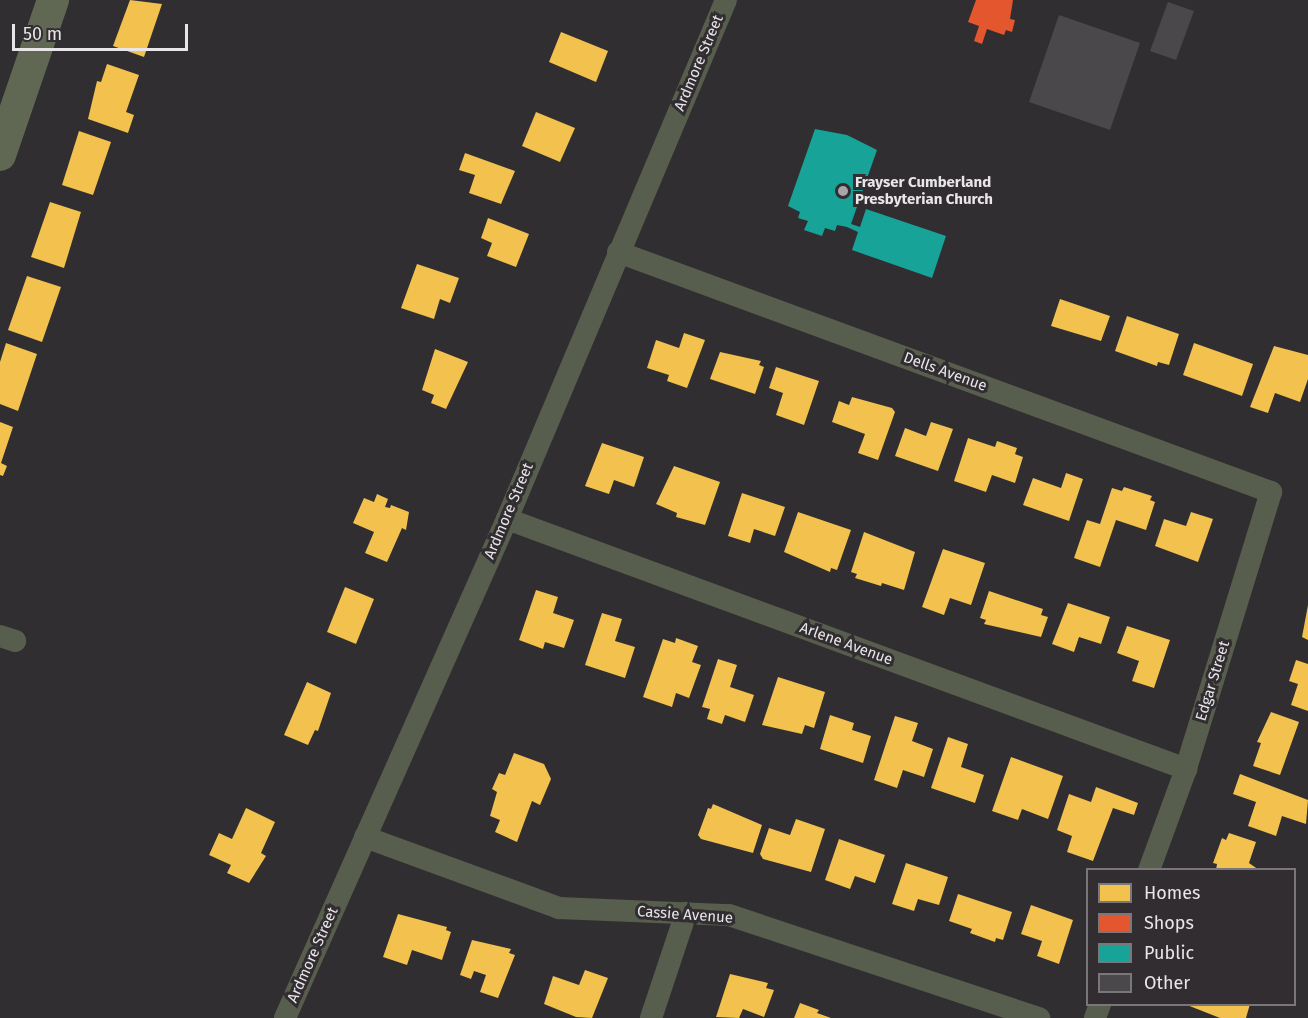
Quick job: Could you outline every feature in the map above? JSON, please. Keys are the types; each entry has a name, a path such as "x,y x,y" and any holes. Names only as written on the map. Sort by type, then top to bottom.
{"street":[{"path":"0,155 53,0"},
{"name":"Ardmore Street","path":"285,1018 507,519 726,0"},
{"name":"Dells Avenue","path":"618,252 1271,492"},
{"name":"Edgar Street","path":"1150,868 1186,769 1271,492"},
{"name":"Arlene Avenue","path":"507,519 1186,769"},
{"name":"Cassie Avenue","path":"365,837 559,908 729,915 1039,1018"},
{"path":"651,1018 686,913"}],"building: Homes":[{"path":"130,0 162,4 144,57 113,46"},
{"path":"561,32 608,51 596,82 549,62"},
{"path":"107,64 139,75 126,112 134,115 128,133 88,119 97,81 101,82"},
{"path":"536,112 575,128 560,162 522,146"},
{"path":"79,131 111,142 93,195 62,185"},
{"path":"465,153 515,171 501,204 469,193 475,175 459,170"},
{"path":"50,202 81,212 64,268 31,257"},
{"path":"488,218 529,234 516,267 487,256 492,243 481,238"},
{"path":"417,264 459,278 450,303 440,299 434,319 401,308"},
{"path":"27,276 61,287 42,342 8,330"},
{"path":"1060,299 1110,316 1101,341 1051,326"},
{"path":"1127,316 1179,334 1169,365 1158,362 1157,366 1115,351"},
{"path":"684,333 705,340 687,388 667,381 669,375 647,368 656,340 679,348"},
{"path":"6,343 37,354 18,411 0,404 0,362"},
{"path":"1194,343 1253,364 1242,396 1183,375"},
{"path":"1274,346 1308,355 1308,379 1300,402 1275,393 1268,413 1250,407"},
{"path":"435,349 468,362 446,409 431,403 434,395 422,390"},
{"path":"720,352 761,361 759,365 764,367 755,394 710,379"},
{"path":"776,367 819,381 804,425 776,415 783,393 769,388"},
{"path":"852,397 892,408 895,412 878,460 858,453 865,434 832,422 839,401 849,405"},
{"path":"0,422 13,427 1,463 7,466 3,476 0,475"},
{"path":"931,422 953,429 938,471 895,456 905,428 926,436"},
{"path":"968,438 995,447 997,441 1017,448 1015,454 1023,457 1015,483 992,475 986,492 954,481"},
{"path":"602,443 644,457 634,487 614,480 609,494 585,486"},
{"path":"674,466 720,482 705,525 676,517 677,513 656,504"},
{"path":"1066,473 1083,479 1069,521 1023,505 1033,478 1061,488"},
{"path":"1124,487 1152,496 1150,500 1155,502 1146,530 1116,520 1100,567 1074,558 1087,520 1100,524 1112,488 1122,491"},
{"path":"742,493 785,507 775,536 754,529 750,543 728,536"},
{"path":"377,494 388,499 385,507 390,508 391,505 409,512 406,530 402,528 387,562 365,553 374,532 353,523 364,498 374,502"},
{"path":"798,512 851,530 837,570 831,568 830,572 784,552"},
{"path":"1191,512 1213,519 1198,562 1155,546 1164,519 1186,526"},
{"path":"864,532 915,552 904,590 855,578 857,574 851,572"},
{"path":"943,549 985,563 971,605 950,598 944,615 922,607"},
{"path":"345,587 374,599 356,644 327,632"},
{"path":"536,590 558,597 553,613 574,620 564,648 545,642 543,649 519,640"},
{"path":"989,591 1043,609 1041,615 1048,617 1041,637 984,624 986,620 980,618"},
{"path":"1068,603 1110,617 1101,644 1079,637 1074,652 1052,644"},
{"path":"1308,605 1308,640 1302,637"},
{"path":"602,613 622,619 615,641 635,647 625,678 585,665"},
{"path":"1127,626 1170,640 1154,688 1132,681 1139,661 1117,653"},
{"path":"676,638 698,646 692,662 701,665 689,698 676,693 672,707 643,697 663,639 675,643"},
{"path":"718,659 737,665 730,687 754,695 745,722 725,715 722,724 707,719 710,709 702,707"},
{"path":"1296,660 1308,664 1308,711 1291,705 1298,684 1289,681"},
{"path":"778,677 825,692 814,728 805,725 802,734 762,725"},
{"path":"307,682 331,693 318,731 315,730 308,745 284,735"},
{"path":"1271,712 1299,722 1280,775 1253,766 1261,743 1257,742"},
{"path":"830,715 854,723 852,730 871,736 863,763 820,749"},
{"path":"895,716 918,723 912,741 933,749 924,777 903,770 897,788 874,780"},
{"path":"948,737 968,744 961,767 984,775 975,803 931,788"},
{"path":"514,753 544,764 551,779 540,805 532,801 517,842 495,832 500,820 490,816 497,792 492,789 499,773 505,775"},
{"path":"1011,757 1063,776 1048,819 1022,809 1018,820 992,811"},
{"path":"1240,774 1308,800 1306,824 1282,816 1276,836 1248,826 1256,802 1233,794"},
{"path":"1096,787 1138,803 1134,815 1113,808 1093,861 1067,852 1072,836 1057,830 1069,794 1091,802"},
{"path":"713,804 762,825 753,853 701,839 698,835 708,808 711,809"},
{"path":"246,808 275,822 261,853 266,856 249,883 227,873 231,865 209,855 219,833 232,839"},
{"path":"796,819 825,829 811,872 763,859 760,854 769,828 790,835"},
{"path":"1229,833 1256,842 1249,863 1256,868 1216,868 1217,864 1213,863 1222,838 1226,840"},
{"path":"839,839 885,855 875,883 855,876 850,889 825,880"},
{"path":"906,863 948,877 939,905 918,899 914,911 892,904"},
{"path":"958,894 1012,912 1003,940 996,938 995,942 970,933 972,929 949,921"},
{"path":"1031,905 1073,920 1059,964 1037,956 1042,941 1021,934"},
{"path":"398,914 447,927 446,930 451,932 442,960 412,950 407,965 383,957"},
{"path":"472,940 511,949 509,953 515,955 498,998 480,992 486,975 474,971 471,979 460,975"},
{"path":"585,970 608,978 592,1018 576,1017 544,1004 553,976 579,985"},
{"path":"730,974 768,983 766,988 774,990 764,1017 743,1009 739,1018 716,1017"},
{"path":"800,1003 819,1010 817,1013 831,1018 794,1018"},
{"path":"1190,1006 1249,1006 1246,1018 1220,1018"}],"building: Shops":[{"path":"976,0 1013,0 1010,19 1015,20 1012,32 1006,30 1004,35 987,29 982,44 974,41 979,26 968,22"}],"building: Public":[{"path":"815,129 847,135 877,150 851,224 860,227 866,209 946,236 932,278 852,250 858,232 847,227 837,225 835,231 825,228 822,236 804,230 808,221 798,218 800,212 788,206"}],"building: Other":[{"path":"1168,2 1194,11 1176,60 1150,51"},
{"path":"1059,15 1140,43 1110,130 1029,102"}],"place":[{"name":"Frayser Cumberland Presbyterian Church","path":"843,191"}]}
